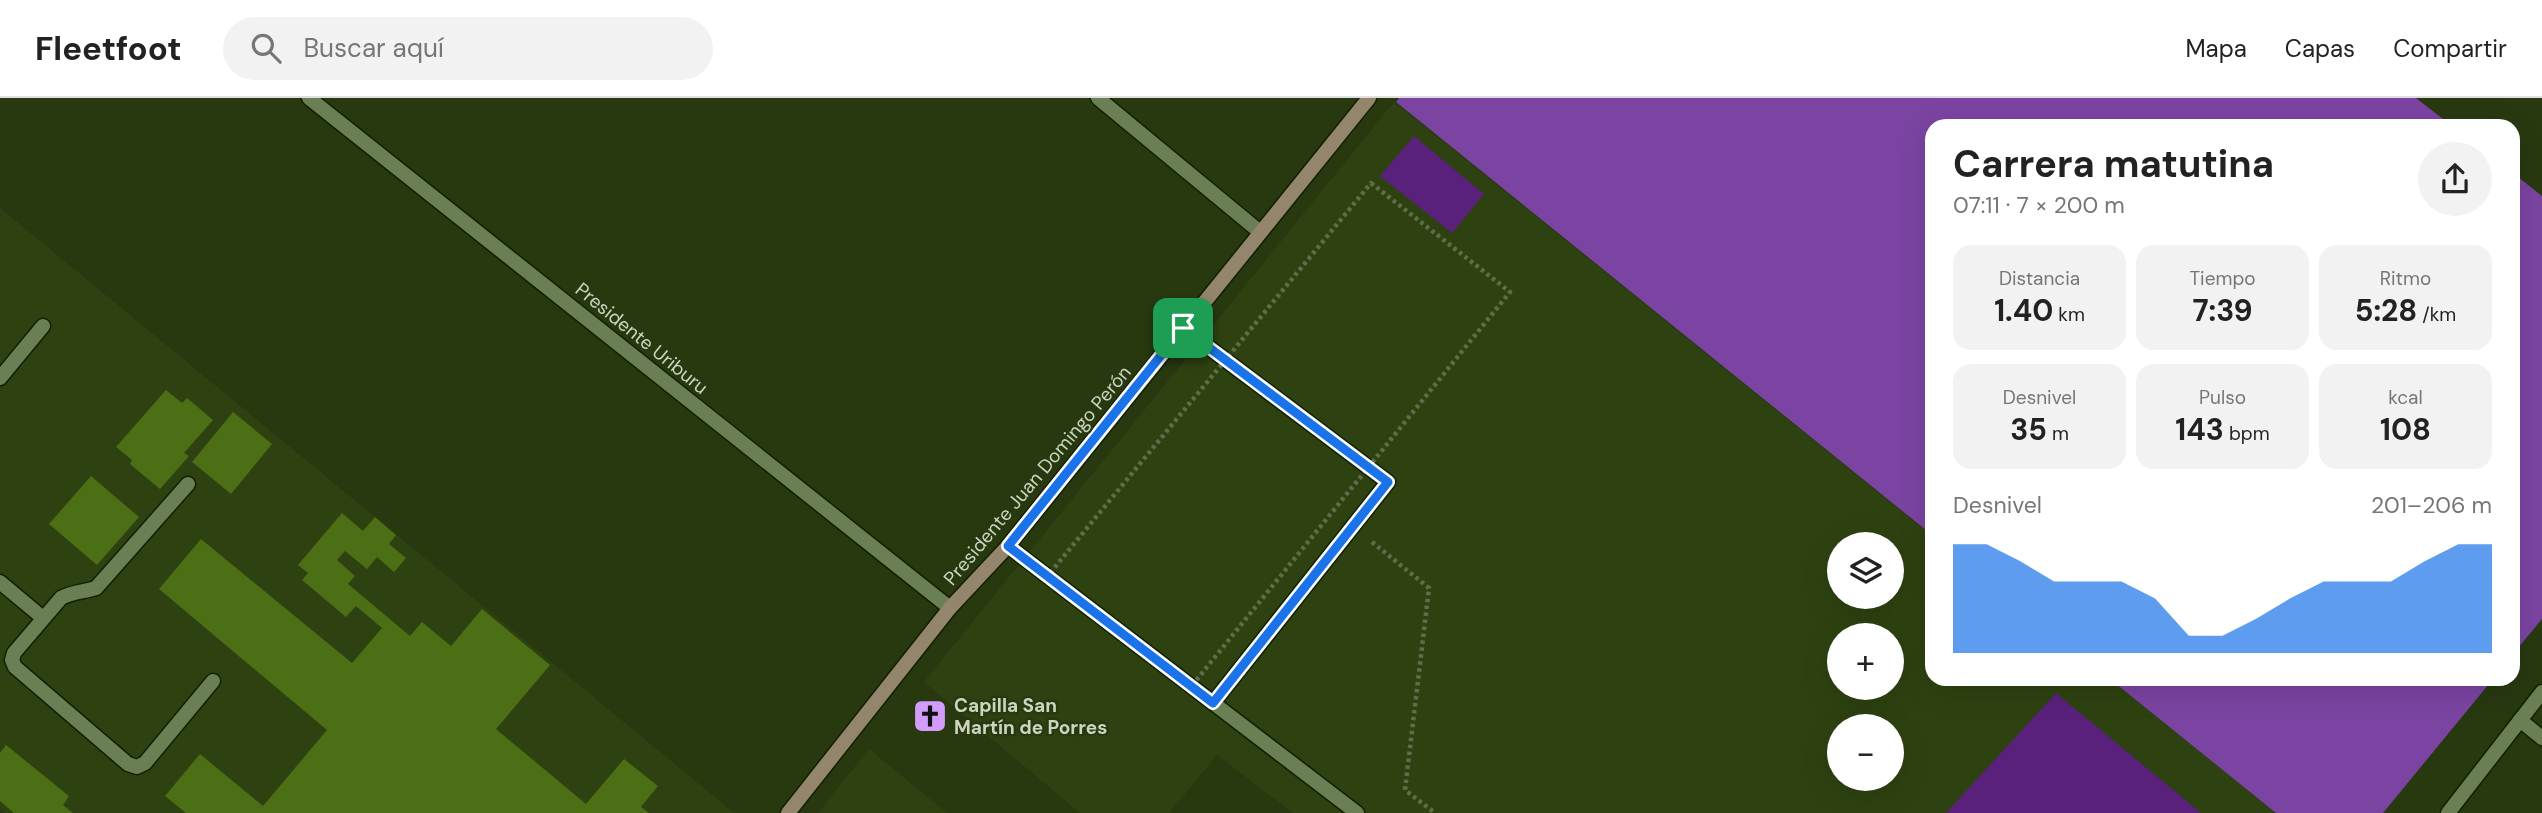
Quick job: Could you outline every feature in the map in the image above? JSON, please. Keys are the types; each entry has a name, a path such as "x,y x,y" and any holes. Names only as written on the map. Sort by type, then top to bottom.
{"street":[{"name":"Presidente Uriburu","path":"309,98 950,608"},
{"path":"1098,98 1260,232"},
{"name":"Presidente Juan Domingo Perón","path":"788,813 950,608 1008,546 1369,98"},
{"path":"0,378 43,326"},
{"path":"1183,328 1388,482 1213,703"},
{"path":"188,484 96,588 83,593 71,592 61,598 14,653 12,660 15,667 128,764 137,767 145,763 213,681"},
{"path":"1008,546 1357,813"},
{"path":"0,582 44,618"},
{"path":"2448,813 2542,692"},
{"path":"2520,720 2542,738"}],"path":[{"path":"1208,362 1229,377"},
{"path":"1361,477 1381,492"},
{"path":"1368,540 1429,588 1405,790 1435,813"}],"shaded area":[{"path":"1399,98 2416,98 2443,119 1925,119 1925,529 1396,102"},
{"path":"1394,102 1925,530 1925,686 2119,686 2276,813 1293,813 1217,755 1169,813 1080,813 924,682"},
{"path":"1414,136 1484,194 1452,233 1380,176"},
{"path":"2520,179 2542,196 2542,619 2520,646"},
{"path":"0,208 733,812 5,813 0,809"},
{"path":"2119,686 2487,686 2383,813 2276,813"},
{"path":"2056,693 2201,813 1946,813"},
{"path":"869,749 947,813 818,813"}],"building":[{"path":"166,390 182,403 187,398 213,420 184,453 189,456 160,489 130,464 132,460 116,447"},
{"path":"233,412 272,444 231,494 192,462"},
{"path":"91,476 139,517 97,565 49,524"},
{"path":"342,513 363,531 375,517 396,535 389,544 406,558 394,572 377,557 367,569 345,551 337,560 355,576 348,584 410,636 422,622 451,646 482,609 550,665 496,729 586,804 624,759 658,786 641,807 649,813 186,813 165,796 200,754 263,806 327,730 159,589 201,539 352,663 382,628 356,606 346,617 302,580 308,573 298,565"},
{"path":"6,745 69,796 63,805 73,813 14,813 0,801 0,753"}],"place":[{"name":"Capilla San Martín de Porres","path":"930,716"}],"route":[{"path":"1183,328 1388,482 1213,703 1008,546 1183,328"}]}
